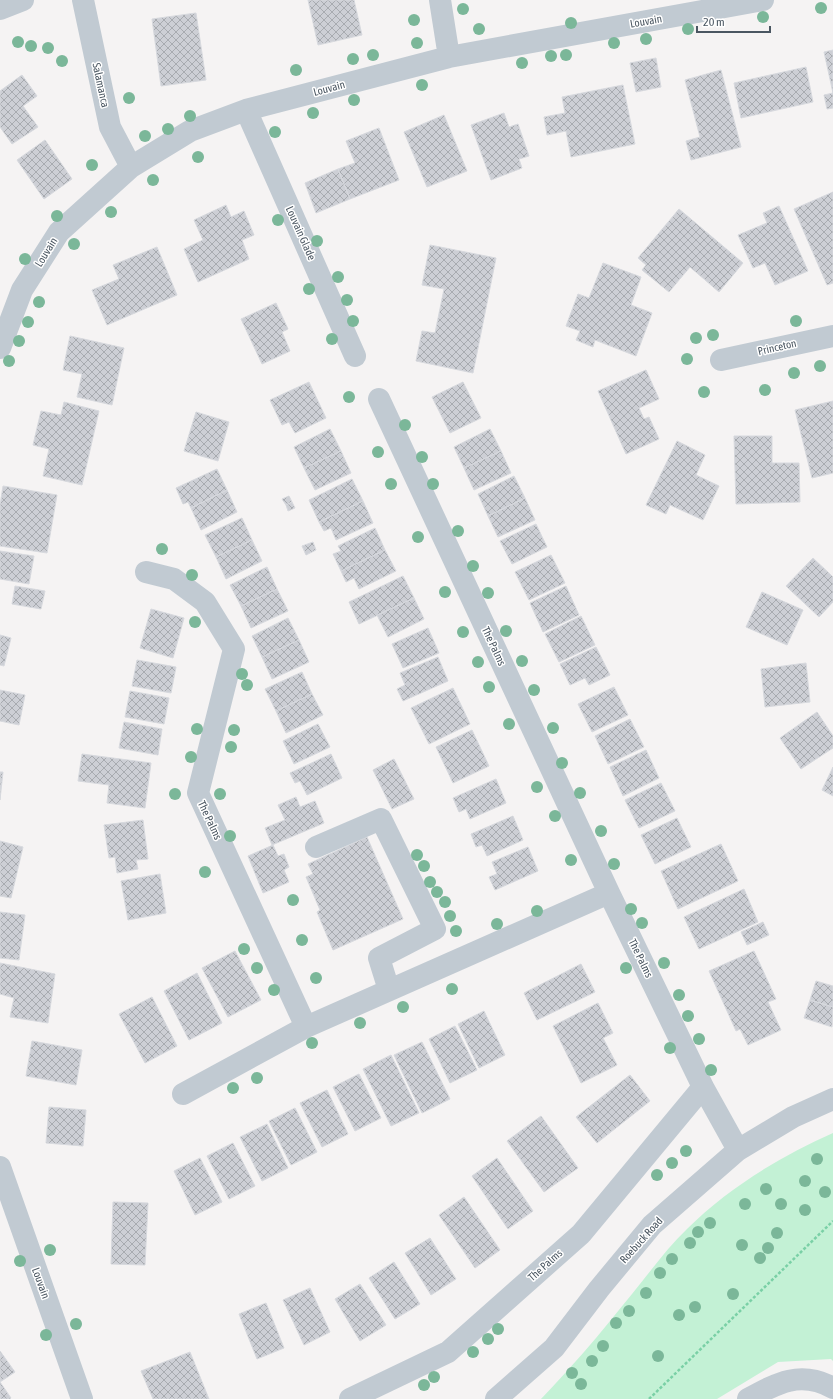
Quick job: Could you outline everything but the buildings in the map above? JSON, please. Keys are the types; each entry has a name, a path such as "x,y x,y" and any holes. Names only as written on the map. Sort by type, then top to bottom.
{"street":[{"path":"0,9 23,0"},
{"name":"Salamanca","path":"83,0 110,127 131,167"},
{"path":"440,0 449,57"},
{"name":"Louvain","path":"0,348 22,290 59,232 131,167 190,131 246,110 449,57 763,0"},
{"name":"Louvain Glade","path":"246,110 355,356"},
{"name":"Princeton","path":"721,360 833,336"},
{"name":"The Palms","path":"379,399 609,893 703,1088 738,1150"},
{"name":"The Palms","path":"146,572 174,579 205,602 234,649 198,793 306,1027"},
{"path":"316,847 380,818 435,929 379,958 389,990"},
{"path":"183,1094 306,1027 609,893"},
{"name":"The Palms","path":"350,1399 448,1352 581,1234 703,1088"},
{"name":"Roebuck Road","path":"496,1399 554,1348 599,1289 652,1225 738,1150 793,1117 833,1099"},
{"name":"Louvain","path":"0,1167 82,1399"},
{"path":"748,1399 784,1381 803,1379 822,1382 833,1388"}],"path":[{"path":"649,1399 833,1221"}],"green space":[{"path":"833,1133 833,1361 831,1359 778,1362 717,1399 541,1399 590,1345 672,1244 703,1214 756,1174 794,1152"}]}
